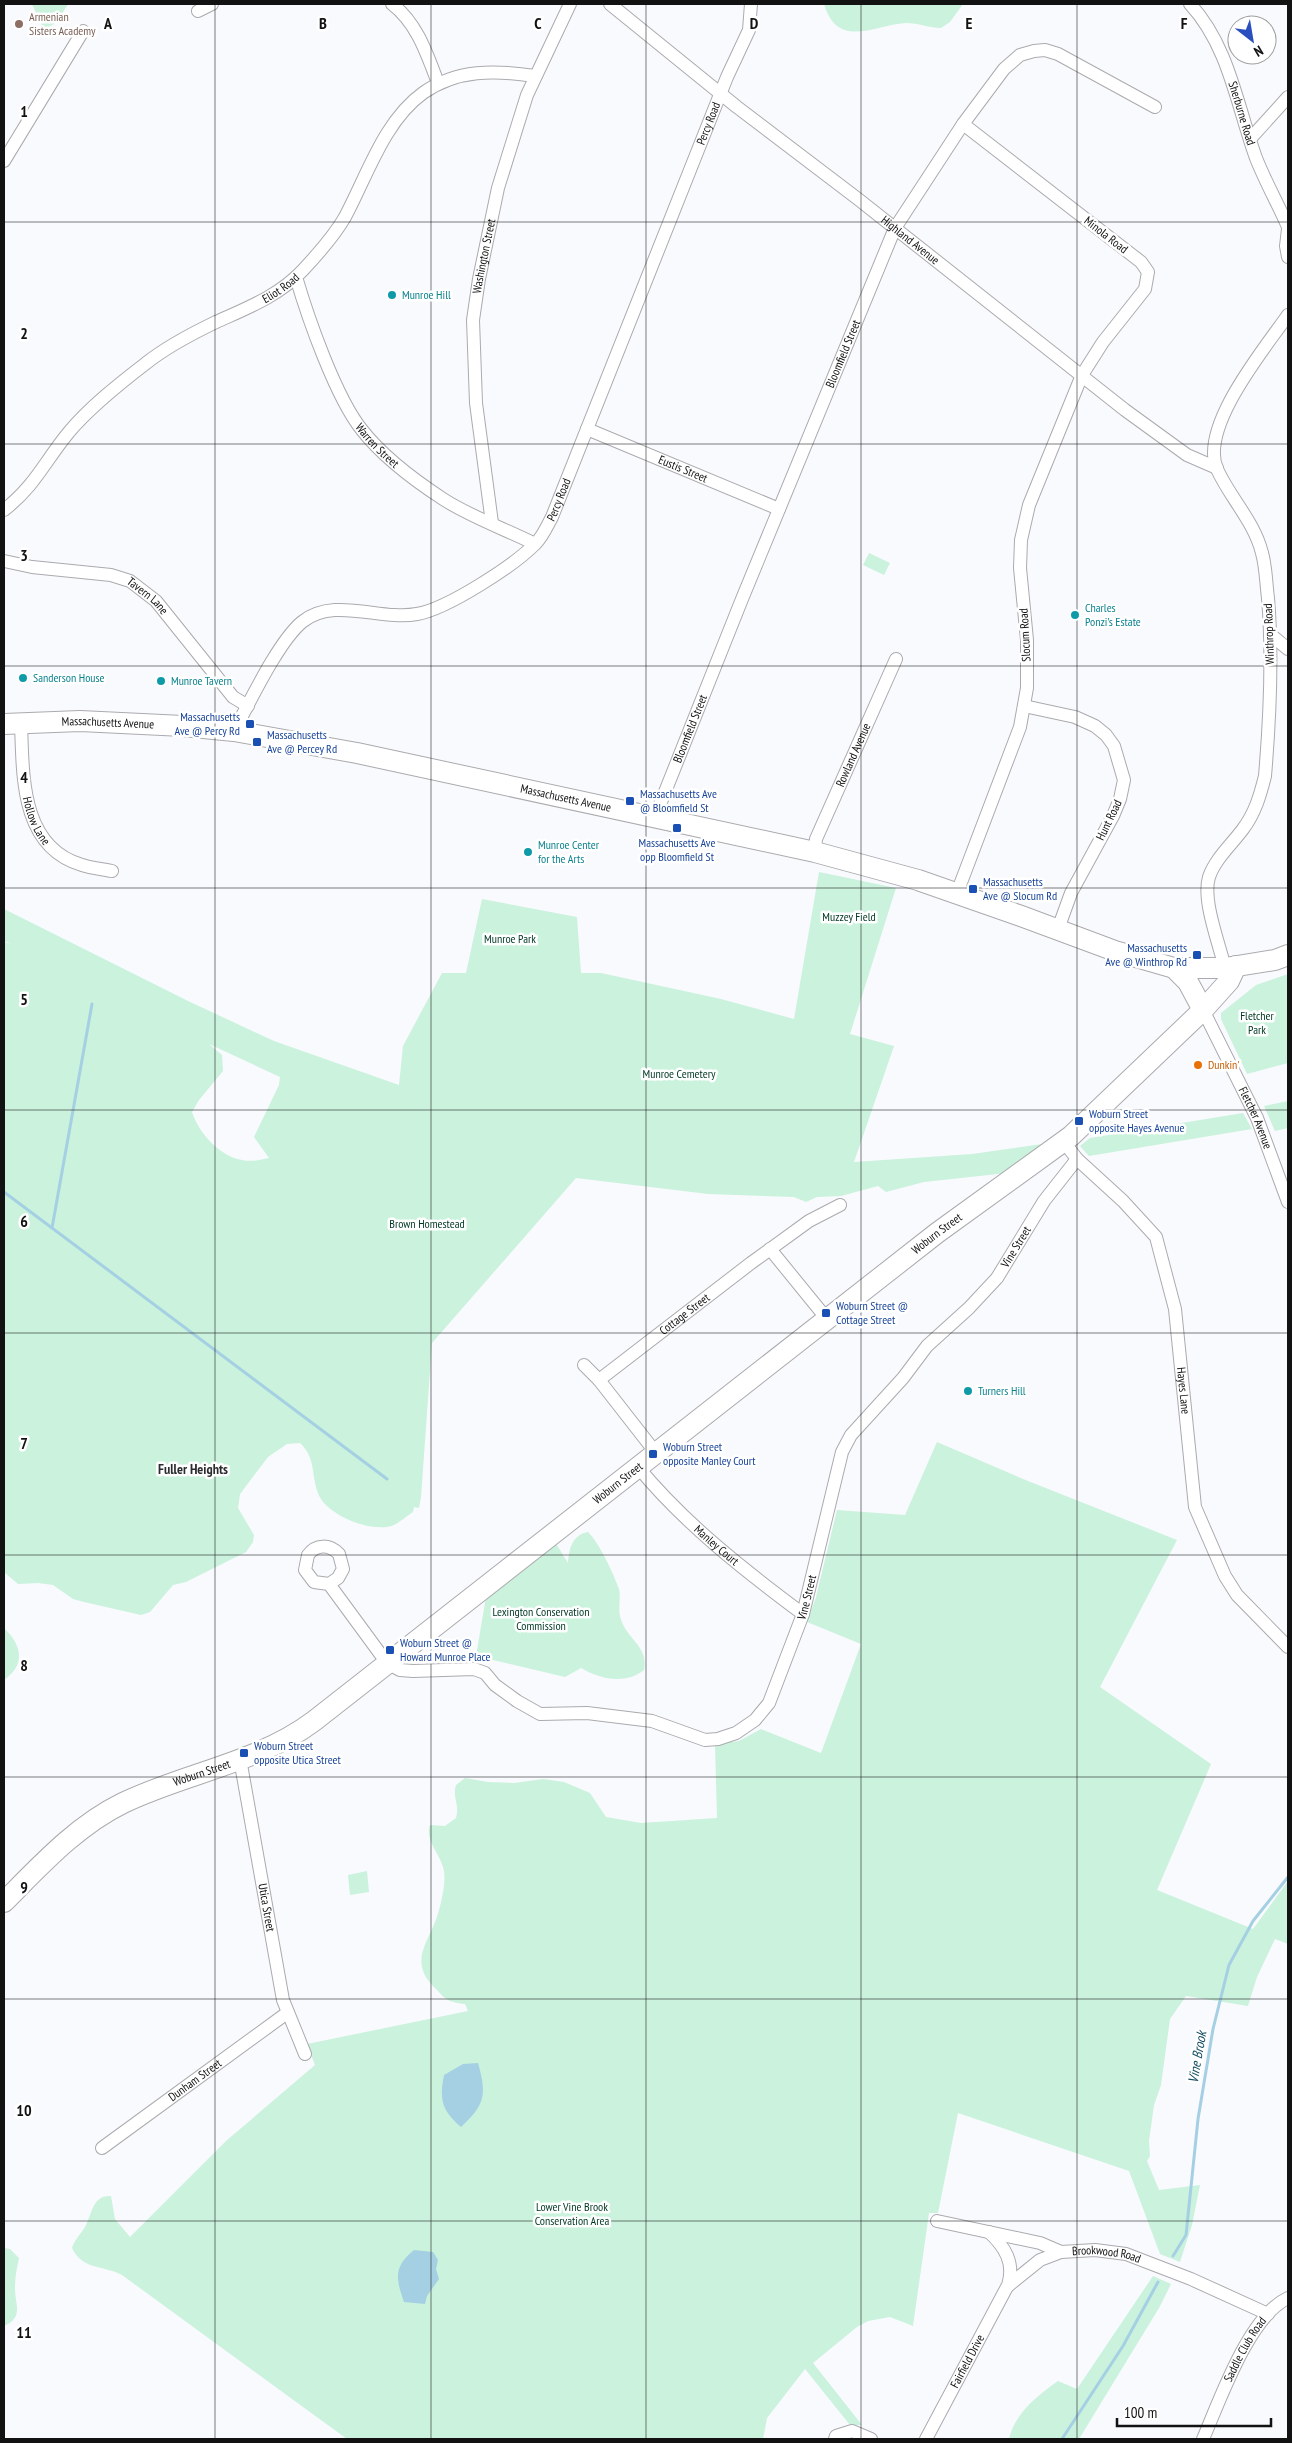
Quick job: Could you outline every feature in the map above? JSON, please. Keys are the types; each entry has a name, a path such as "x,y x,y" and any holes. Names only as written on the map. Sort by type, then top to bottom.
{"main road":[{"name":"Massachusetts Avenue","path":"12,724 80,721 234,731 357,753 815,852 918,880 1058,929 1122,954 1174,968 1230,967 1275,960 1288,955"},
{"name":"Woburn Street","path":"4,1902 74,1835 98,1817 135,1798 240,1759 282,1741 307,1726 938,1232 1064,1142 1112,1100 1203,1010 1229,981 1230,967"},
{"path":"1174,968 1188,982 1203,1010"}],"street":[{"path":"198,11 212,4"},
{"path":"392,4 402,12 424,46 438,83"},
{"name":"Washington Street","path":"492,523 476,404 473,320 479,279 498,188 535,76 554,41 567,7 570,4"},
{"name":"Highland Avenue","path":"610,4 722,95 1082,375 1187,454 1216,468"},
{"name":"Percy Road","path":"234,731 289,637 303,622 321,612 340,610 366,614 417,614 437,607 496,576 521,558 535,544 552,517 722,95 727,77 749,30 751,4"},
{"name":"Sherburne Road","path":"1190,4 1205,23 1215,41 1233,84 1256,158 1288,228 1286,246 1288,257"},
{"path":"4,161 83,31"},
{"name":"Bloomfield Street","path":"655,817 895,228 963,124 1004,69 1020,55 1045,50 1058,54 1155,106"},
{"name":"Eliot Road","path":"4,510 33,483 69,432 95,406 145,364 172,346 258,303 287,286 296,277 327,242 344,219 388,133 406,108 438,83 479,71 503,71 535,76"},
{"path":"1250,139 1288,97"},
{"name":"Minola Road","path":"963,124 1141,262 1148,272 1145,289 1103,342 1082,375"},
{"name":"Warren Street","path":"296,277 303,301 337,385 361,429 383,453 444,500 535,544"},
{"path":"1216,468 1217,437 1223,414 1234,394 1288,315"},
{"name":"Slocum Road","path":"957,893 1020,727 1027,688 1027,640 1020,568 1021,540 1029,505 1082,375"},
{"name":"Eustis Street","path":"587,429 779,509"},
{"name":"Winthrop Road","path":"1216,468 1249,521 1262,552 1271,635 1265,776 1260,795 1247,823 1218,860 1209,877 1208,896 1230,967"},
{"name":"Tavern Lane","path":"4,560 32,567 111,575 130,581 156,601 233,697 248,706"},
{"path":"1271,635 1288,649"},
{"name":"Rowland Avenue","path":"815,852 816,839 896,659"},
{"name":"Hunt Road","path":"1024,706 1076,717 1095,726 1114,746 1124,780 1120,799 1113,816 1071,893 1058,929"},
{"name":"Hollow Lane","path":"12,724 32,820 42,840 62,856 81,865 112,871"},
{"name":"Fletcher Avenue","path":"1203,1010 1257,1118 1288,1202"},
{"name":"Hayes Lane","path":"1064,1142 1077,1159 1127,1205 1156,1237 1175,1309 1195,1507 1225,1576 1238,1595 1288,1647"},
{"name":"Vine Street","path":"387,1663 400,1670 413,1671 474,1669 484,1672 495,1684 517,1701 540,1714 587,1713 652,1721 705,1740 718,1739 736,1733 755,1720 769,1703 803,1614 842,1452 851,1435 903,1378 932,1341 969,1308 997,1278 1051,1190 1077,1159"},
{"name":"Cottage Street","path":"599,1380 626,1357 770,1249 809,1221 840,1205"},
{"path":"770,1249 826,1319"},
{"path":"584,1365 599,1380 656,1453"},
{"name":"Manley Court","path":"638,1467 706,1537 739,1566 803,1614"},
{"path":"329,1584 387,1663"},
{"name":"Utica Street","path":"240,1759 287,2013 304,2054"},
{"name":"Dunham Street","path":"102,2148 287,2013"},
{"name":"Brookwood Road","path":"937,2221 1040,2242 1061,2252 1095,2250 1126,2254 1190,2279 1268,2314"},
{"name":"Fairfield Drive","path":"925,2439 1008,2286 1012,2274 1008,2255 1001,2243 989,2232"},
{"name":"Fairfield Drive","path":"1008,2286 1040,2260 1061,2252"},
{"name":"Saddle Club Road","path":"1203,2439 1255,2329 1268,2314 1288,2298"},
{"path":"835,2439 836,2436 852,2431 871,2439"}],"green space":[{"path":"32,4 68,4 57,22 44,30"},
{"path":"824,4 963,4 950,22 941,28 906,23 858,32 847,31 838,27 830,18"},
{"path":"869,553 890,563 884,575 863,565"},
{"path":"819,872 896,888 850,1034 894,1046 854,1162 972,1154 1049,1143 1007,1173 924,1182 886,1192 878,1186 841,1196 817,1197 806,1202 794,1197 708,1194 576,1178 432,1343 421,1497 419,1508 414,1507 413,1512 401,1521 385,1527 374,1527 351,1521 330,1509 322,1501 318,1493 309,1454 300,1443 287,1444 268,1457 240,1494 238,1508 254,1535 253,1542 246,1552 186,1582 173,1585 150,1612 141,1615 73,1599 53,1585 38,1583 18,1584 4,1572 4,942 11,944 4,941 4,909 188,1001 274,1041 399,1085 403,1046 442,973 466,973 482,899 577,917 581,973 601,973 721,999 794,1019","holes":["209,1044 280,1077 279,1085 254,1137 269,1158 249,1161 225,1154 211,1142 195,1120 192,1112 199,1100 223,1071 222,1055"]},
{"name":"Fletcher Park","path":"1288,974 1288,1063 1247,1074 1221,1019 1221,1013 1256,985"},
{"path":"1288,1101 1288,1128 1275,1131 1264,1106"},
{"path":"1243,1113 1252,1129 1089,1156 1080,1146 1090,1138"},
{"name":"Lower Vine Brook Conservation Area","path":"937,1442 1023,1479 1177,1540 1100,1687 1211,1764 1157,1890 1253,1929 1288,1881 1288,1944 1275,1939 1257,1977 1248,2006 1186,1996 1170,2019 1161,2085 1154,2105 1149,2141 1150,2156 1147,2161 1159,2190 1200,2185 1192,2225 1180,2262 1160,2254 1129,2171 958,2113 938,2213 929,2213 913,2326 890,2317 868,2321 857,2327 813,2363 862,2425 850,2425 805,2369 767,2418 763,2439 347,2439 122,2275 87,2264 76,2255 72,2248 73,2245 85,2227 96,2202 111,2196 115,2219 130,2237 226,2141 315,2065 307,2044 468,2011 465,2004 449,2000 440,1993 428,1979 421,1962 422,1953 439,1912 444,1882 443,1865 429,1836 430,1825 445,1826 456,1818 456,1785 465,1778 488,1782 514,1783 543,1779 564,1782 590,1793 606,1817 641,1823 717,1818 715,1744 739,1741 761,1729 821,1753 861,1644 807,1622 816,1597 837,1510 905,1515"},
{"name":"Lexington Conservation Commission","path":"588,1532 601,1551 617,1583 620,1592 620,1616 627,1631 643,1654 645,1661 644,1670 629,1678 612,1679 596,1675 581,1668 565,1677 476,1656 486,1597 555,1542 568,1563 572,1543 578,1536"},
{"path":"4,1628 15,1641 19,1655 16,1668 4,1680"},
{"path":"367,1871 369,1892 350,1895 348,1875"},
{"path":"4,2248 10,2249 19,2258 15,2283 16,2314 4,2326"},
{"path":"1153,2276 1171,2284 1159,2308 1079,2439 1009,2439 1016,2421 1022,2413 1035,2399 1058,2381 1077,2389"}],"water":[{"path":"478,2063 483,2083 482,2099 475,2112 461,2127 450,2116 443,2104 444,2075 463,2064"},
{"path":"414,2250 433,2252 438,2260 436,2269 439,2279 427,2296 425,2304 404,2302 399,2287 399,2268 407,2256"}],"waterway":[{"path":"52,1228 92,1004"},
{"path":"4,1192 387,1479"},
{"name":"Vine Brook","path":"1173,2256 1186,2235 1198,2119 1213,2029 1229,1965 1253,1921 1288,1877"},
{"name":"Vine Brook","path":"1062,2439 1123,2346 1158,2282"}],"place":[{"name":"Armenian Sisters Academy","path":"19,24"},
{"name":"Munroe Hill","path":"392,295"},
{"name":"Charles Ponzi’s Estate","path":"1075,615"},
{"name":"Sanderson House","path":"23,678"},
{"name":"Munroe Tavern","path":"161,681"},
{"name":"Massachusetts Ave @ Percy Rd","path":"250,724"},
{"name":"Massachusetts Ave @ Percey Rd","path":"257,742"},
{"name":"Massachusetts Ave @ Bloomfield St","path":"630,801"},
{"name":"Massachusetts Ave opp Bloomfield St","path":"677,828"},
{"name":"Munroe Center for the Arts","path":"528,852"},
{"name":"Massachusetts Ave @ Slocum Rd","path":"973,889"},
{"name":"Massachusetts Ave @ Winthrop Rd","path":"1197,955"},
{"name":"Dunkin'","path":"1198,1065"},
{"name":"Woburn Street opposite Hayes Avenue","path":"1079,1121"},
{"name":"Woburn Street @ Cottage Street","path":"826,1313"},
{"name":"Turners Hill","path":"968,1391"},
{"name":"Woburn Street opposite Manley Court","path":"653,1454"},
{"name":"Woburn Street @ Howard Munroe Place","path":"390,1650"},
{"name":"Woburn Street opposite Utica Street","path":"244,1753"}],"district":[{"name":"Fuller Heights","path":"193,1469"}],"park label":[{"name":"Muzzey Field","path":"849,917"},
{"name":"Munroe Park","path":"510,939"},
{"name":"Munroe Cemetery","path":"679,1074"},
{"name":"Brown Homestead","path":"427,1224"}]}
